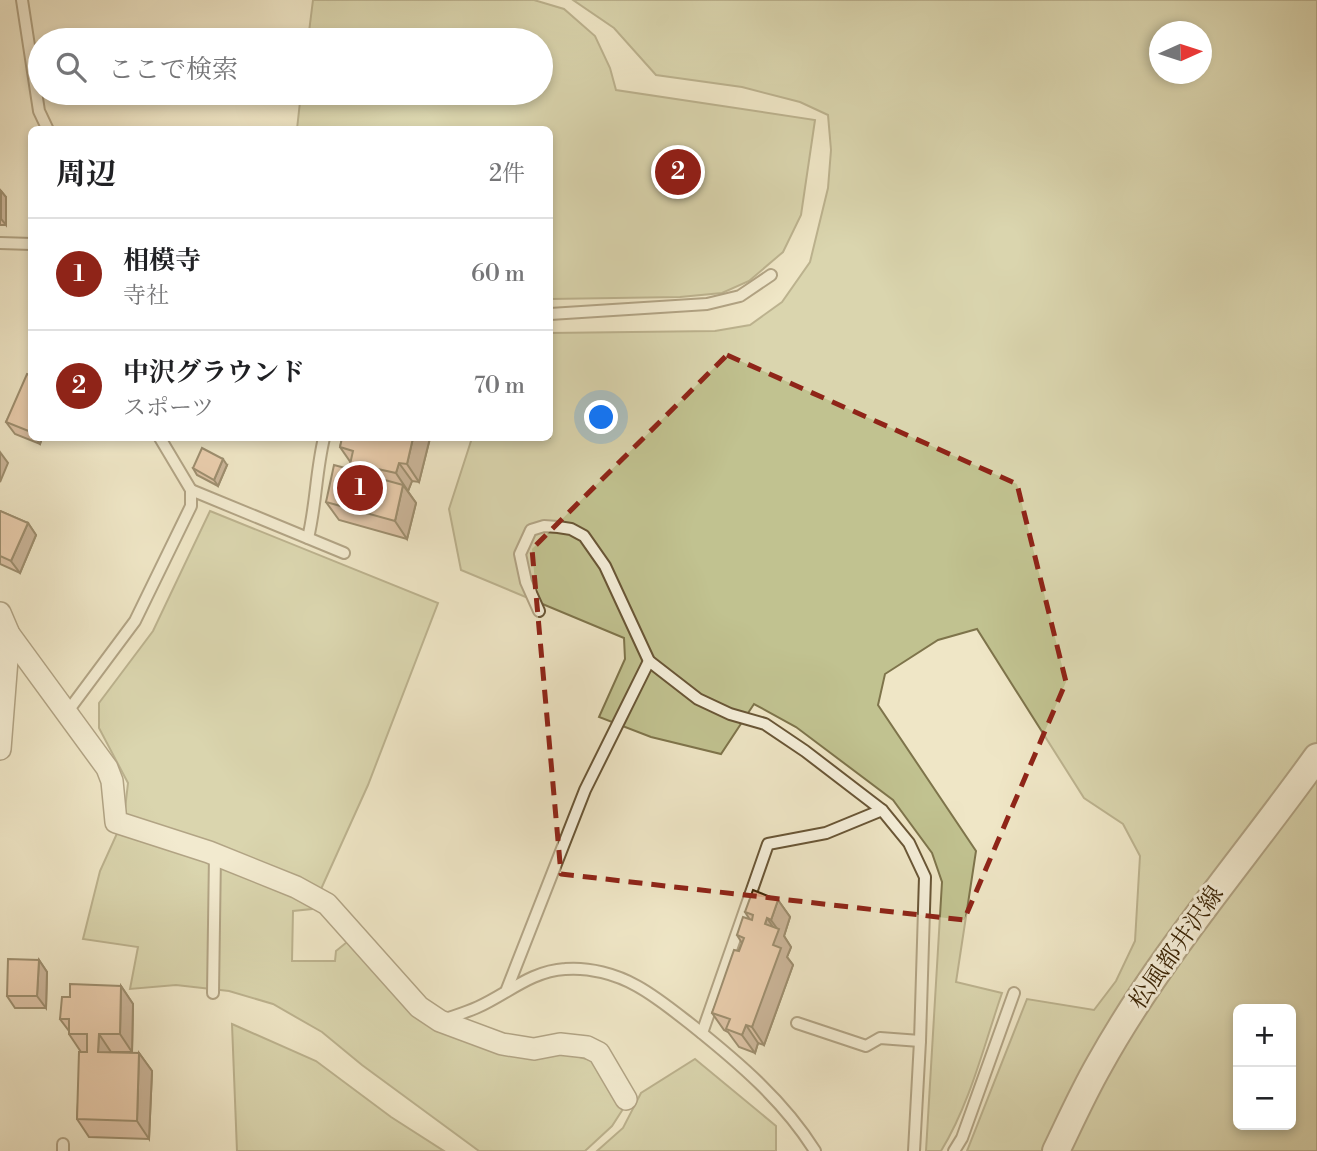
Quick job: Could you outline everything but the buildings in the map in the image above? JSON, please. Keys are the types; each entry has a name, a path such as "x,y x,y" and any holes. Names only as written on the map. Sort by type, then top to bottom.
{"street":[{"path":"0,613 9,634 68,711 107,768 112,781 116,822 215,855 296,887 327,904 419,1007 440,1021 502,1044 534,1049 560,1044 587,1047 599,1054 626,1099"},
{"path":"0,749 9,634"},
{"name":"松風都井沢線","path":"1056,1151 1099,1065 1126,1021 1195,920 1317,757"}],"lane":[{"path":"22,0 28,39"},
{"path":"38,105 46,126"},
{"path":"0,243 28,244"},
{"path":"553,314 707,304 740,296 771,275"},
{"path":"68,711 135,621 191,506 191,490 162,441"},
{"path":"308,538 316,499 316,468 323,441"},
{"path":"191,490 344,553"},
{"path":"539,611 526,582 520,554 531,530 544,526 571,529 584,536 606,566 649,661 698,699 730,713 765,723 882,810 909,843 925,877 914,1151"},
{"path":"507,989 585,790 649,661"},
{"path":"702,1033 768,844 826,833 882,810"},
{"path":"213,993 215,855"},
{"path":"440,1021 479,1007 507,989 534,977 564,969 595,970 635,985 662,1002 743,1066 801,1129 815,1151"},
{"path":"954,1151 962,1138 1014,993"},
{"path":"797,1023 866,1046 880,1038 920,1041"}],"highlighted area":[{"path":"727,355 1017,484 1066,682 964,920 561,874 532,549"}],"green space":[{"path":"313,0 534,0 564,9 595,36 610,68 616,90 815,120 801,215 783,252 749,281 722,293 680,297 553,299 553,126 297,126 300,105 553,105 553,28 310,28"},
{"path":"573,0 1317,0 1317,1151 967,1151 1027,999 1094,1010 1116,981 1135,941 1140,856 1123,824 1084,798 977,629 938,640 885,674 878,705 976,851 956,982 1002,993 976,1074 951,1133 941,1151 926,1151 942,882 932,853 893,800 796,727 754,704 721,754 651,737 599,717 625,659 624,638 461,570 449,509 471,441 553,441 553,333 715,331 750,325 782,302 810,262 828,188 831,150 828,115 800,102 742,87 656,75 614,28"},
{"path":"210,511 438,603 368,785 312,909 293,911 292,961 335,961 336,951 347,942 413,1012 594,1061 623,1109 612,1126 585,1151 479,1151 362,1065 322,1032 273,1004 229,991 176,985 130,989 138,947 83,939 100,871 124,818 128,783 99,728 99,703 153,631"},
{"path":"232,1024 316,1061 391,1117 444,1151 237,1151"},
{"path":"695,1059 776,1126 776,1151 597,1151 623,1128 641,1093"}],"place":[{"name":"中沢グラウンド","path":"678,172"},
{"name":"相模寺","path":"360,488"}]}
